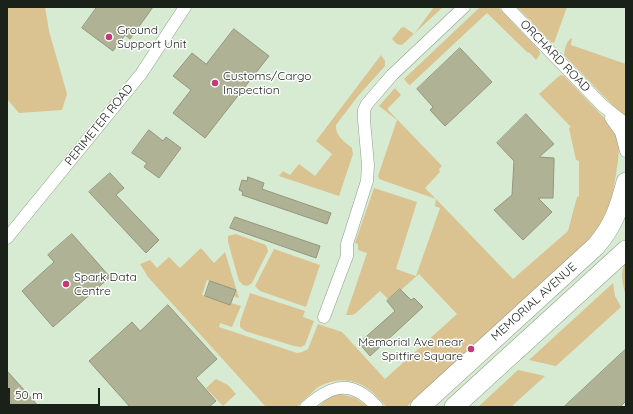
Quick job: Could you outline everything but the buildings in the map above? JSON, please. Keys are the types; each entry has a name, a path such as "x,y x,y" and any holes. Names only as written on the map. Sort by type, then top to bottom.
{"main road":[{"name":"MEMORIAL AVENUE","path":"420,407 596,246 613,224 620,206 626,182"},
{"name":"MEMORIAL AVENUE","path":"454,407 626,250"}],"street":[{"name":"PERIMETER ROAD","path":"7,238 141,74 185,7"},
{"path":"324,317 347,256 347,244 367,181 368,165 364,110 367,104 396,71 464,7"},
{"name":"ORCHARD ROAD","path":"507,7 603,106 626,124"},
{"name":"ORCHARD ROAD","path":"603,106 621,132 626,151"},
{"path":"306,407 323,393 343,387 358,390 377,407"}],"shaded area":[{"path":"7,7 45,7 49,31 67,94 62,110 19,113 7,99"},
{"path":"434,7 443,7 414,34"},
{"path":"480,7 498,7 539,50 540,54 536,60 487,13 410,85 408,84 404,79"},
{"path":"517,7 567,7 554,43 551,42"},
{"path":"404,27 414,34 402,45 397,44 392,39 401,28"},
{"path":"572,38 571,45 626,64 626,119 564,55 567,43"},
{"path":"381,55 385,61 385,66 358,96 336,125 339,136 352,148 353,154 339,196 279,176 283,171 290,175 299,164 315,176 332,154 316,141"},
{"path":"561,75 564,76 610,124 616,134 619,147 612,199 607,215 592,237 406,407 387,407 373,392 367,388 355,382 342,380 329,382 317,388 297,407 266,407 148,277 140,264 150,260 157,268 169,257 180,268 201,248 214,263 225,252 239,298 233,296 235,290 207,280 202,295 230,305 231,303 241,306 232,327 220,323 219,327 297,353 308,349 318,324 342,332 385,379 457,314 419,274 388,299 380,291 356,313 346,315 367,253 358,250 358,244 355,243 374,188 417,202 396,269 416,276 440,208 435,206 436,199 513,279 568,231 577,197 579,196 579,161 576,160 569,128 571,127 539,94 558,77"},
{"path":"395,88 401,95 388,108 388,110 442,166 439,169 440,172 425,188 436,199 379,179 378,176 397,120 379,106"},
{"path":"236,234 266,245 268,251 252,283 247,286 243,285 239,281 228,242 228,236"},
{"path":"274,249 320,265 306,307 260,291 255,286"},
{"path":"626,262 626,296 622,275"},
{"path":"613,283 615,296 621,307 556,366 529,360"},
{"path":"250,293 305,311 303,317 314,321 305,345 301,347 294,346 245,331 240,327 240,322"},
{"path":"518,370 545,376 511,407 478,407"},
{"path":"216,379 228,385 236,394 223,406 206,388"},
{"path":"341,394 356,398 368,407 318,407 328,398"}],"place":[{"name":"Ground Support Unit","path":"109,37"},
{"name":"Customs/Cargo Inspection","path":"215,83"},
{"name":"Spark Data Centre","path":"66,284"},
{"name":"Memorial Ave near Spitfire Square","path":"471,349"}]}
